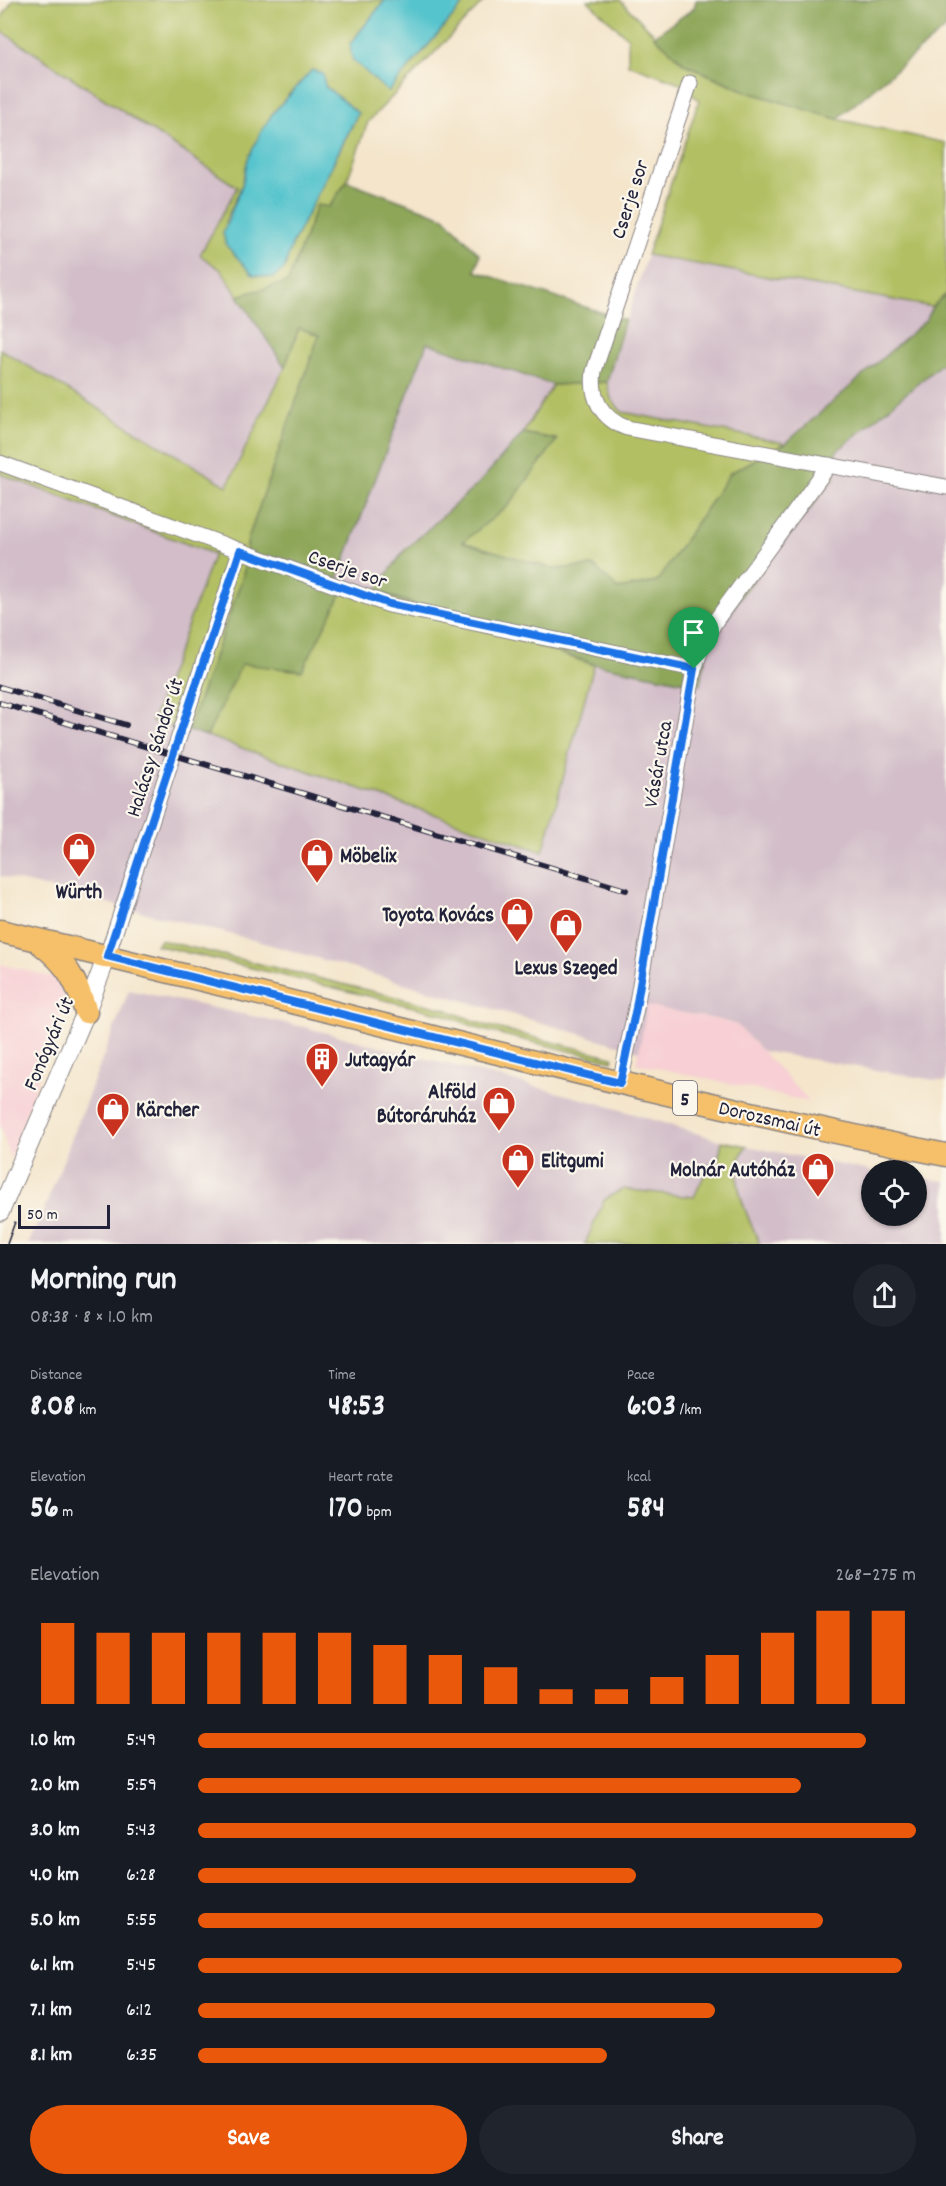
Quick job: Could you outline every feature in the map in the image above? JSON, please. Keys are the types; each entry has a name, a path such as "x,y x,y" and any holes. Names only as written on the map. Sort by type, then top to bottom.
{"main road":[{"name":"Dorozsmai út","path":"0,931 620,1083 946,1155"},
{"path":"34,939 59,958 72,975 86,1012"}],"street":[{"name":"Cserje sor","path":"690,83 594,371 594,396 607,417 627,428 829,465"},
{"name":"Cserje sor","path":"0,463 389,604 694,669"},
{"path":"829,465 946,487"},
{"name":"Vásár utca","path":"620,1083 636,1008 694,669 704,641 716,620 829,465"},
{"name":"Halácsy Sándor út","path":"107,956 240,551"},
{"name":"Fonógyári út","path":"0,1212 86,1012 107,956"}],"shaded area":[{"path":"0,30 237,187 200,255 221,270 285,367 228,486 0,349"},
{"path":"647,255 932,307 928,319 786,443 622,412 611,399 607,382"},
{"path":"427,343 553,385 523,433 479,483 404,551 375,591 338,578"},
{"path":"946,360 946,1082 762,1051 737,1025 647,1006 639,1051 254,940 0,876 0,474 215,554 153,722 207,736 543,852 594,665 700,685 707,651 741,596 835,478 836,452"},
{"path":"0,964 53,977 65,989 66,1001 10,1159 0,1124"},
{"path":"129,990 304,1027 598,1103 722,1141 718,1161 709,1165 694,1197 622,1189 604,1200 585,1244 28,1244 44,1210"},
{"path":"647,1006 737,1025 810,1102 636,1063"},
{"path":"747,1146 861,1169 861,1226 927,1226 927,1179 946,1181 946,1244 760,1244 741,1201 737,1181 743,1151"}],"green space":[{"path":"13,0 385,0 350,44 388,92 467,0 485,0 368,122 347,181 329,207 317,205 288,282 238,296 221,270 200,255 237,187 0,30 0,20","holes":["300,82 325,86 358,114 292,245 284,269 225,222 242,185 248,159 273,113"]},
{"path":"587,0 620,0 684,64 748,92 837,119 946,143 946,294 932,307 647,255 699,100 677,82 628,64 628,38"},
{"path":"696,0 946,0 946,28 837,119 748,92 685,64 654,36 694,8"},
{"path":"347,181 444,217 480,255 475,271 625,320 607,382 553,385 427,343 338,578 347,583 302,671 242,664 207,736 188,731 243,576 248,539 319,335 299,328 285,367 238,296 288,282 317,205 329,207"},
{"path":"946,294 946,360 836,452 835,477 741,596 707,651 700,685 594,664 375,591 404,551 479,483 523,433 557,440 509,505 463,542 554,569 594,566 618,589 657,582 730,473 786,443 927,319 932,307"},
{"path":"299,328 320,335 248,539 243,576 188,731 152,722 214,554 0,474 0,349 227,486 285,367"},
{"path":"607,382 611,399 622,412 786,443 730,473 657,582 617,589 594,566 554,569 462,542 509,505 556,439 523,433 553,385"},
{"path":"347,583 594,665 543,852 207,736 242,663"},
{"path":"160,940 445,1009 484,1025 613,1057 612,1061 483,1030 443,1014 156,945"},
{"path":"722,1141 747,1146 740,1157 738,1182 740,1195 760,1244 585,1244 604,1200 622,1189 694,1197 709,1165 718,1161"}],"water":[{"path":"385,0 467,0 388,92 352,59 350,44"},
{"path":"312,70 323,74 325,86 358,113 292,245 284,269 273,278 253,275 226,245 223,233 242,185 248,159 262,130 273,113"}],"tram line":[{"path":"7,1244 15,1222"}],"railway":[{"path":"0,687 126,725"},
{"path":"0,703 626,890"}],"place":[{"name":"Würth","path":"79,878"},
{"name":"Möbelix","path":"317,884"},
{"name":"Toyota Kovács","path":"517,943"},
{"name":"Lexus Szeged","path":"566,954"},
{"name":"Jutagyár","path":"322,1088"},
{"name":"Alföld Bútoráruház","path":"499,1132"},
{"name":"Kärcher","path":"113,1138"},
{"name":"Elitgumi","path":"518,1189"},
{"name":"Molnár Autóház","path":"818,1198"}],"route":[{"path":"240,551 389,604 694,669 636,1008 620,1083 107,956 240,551"}]}
